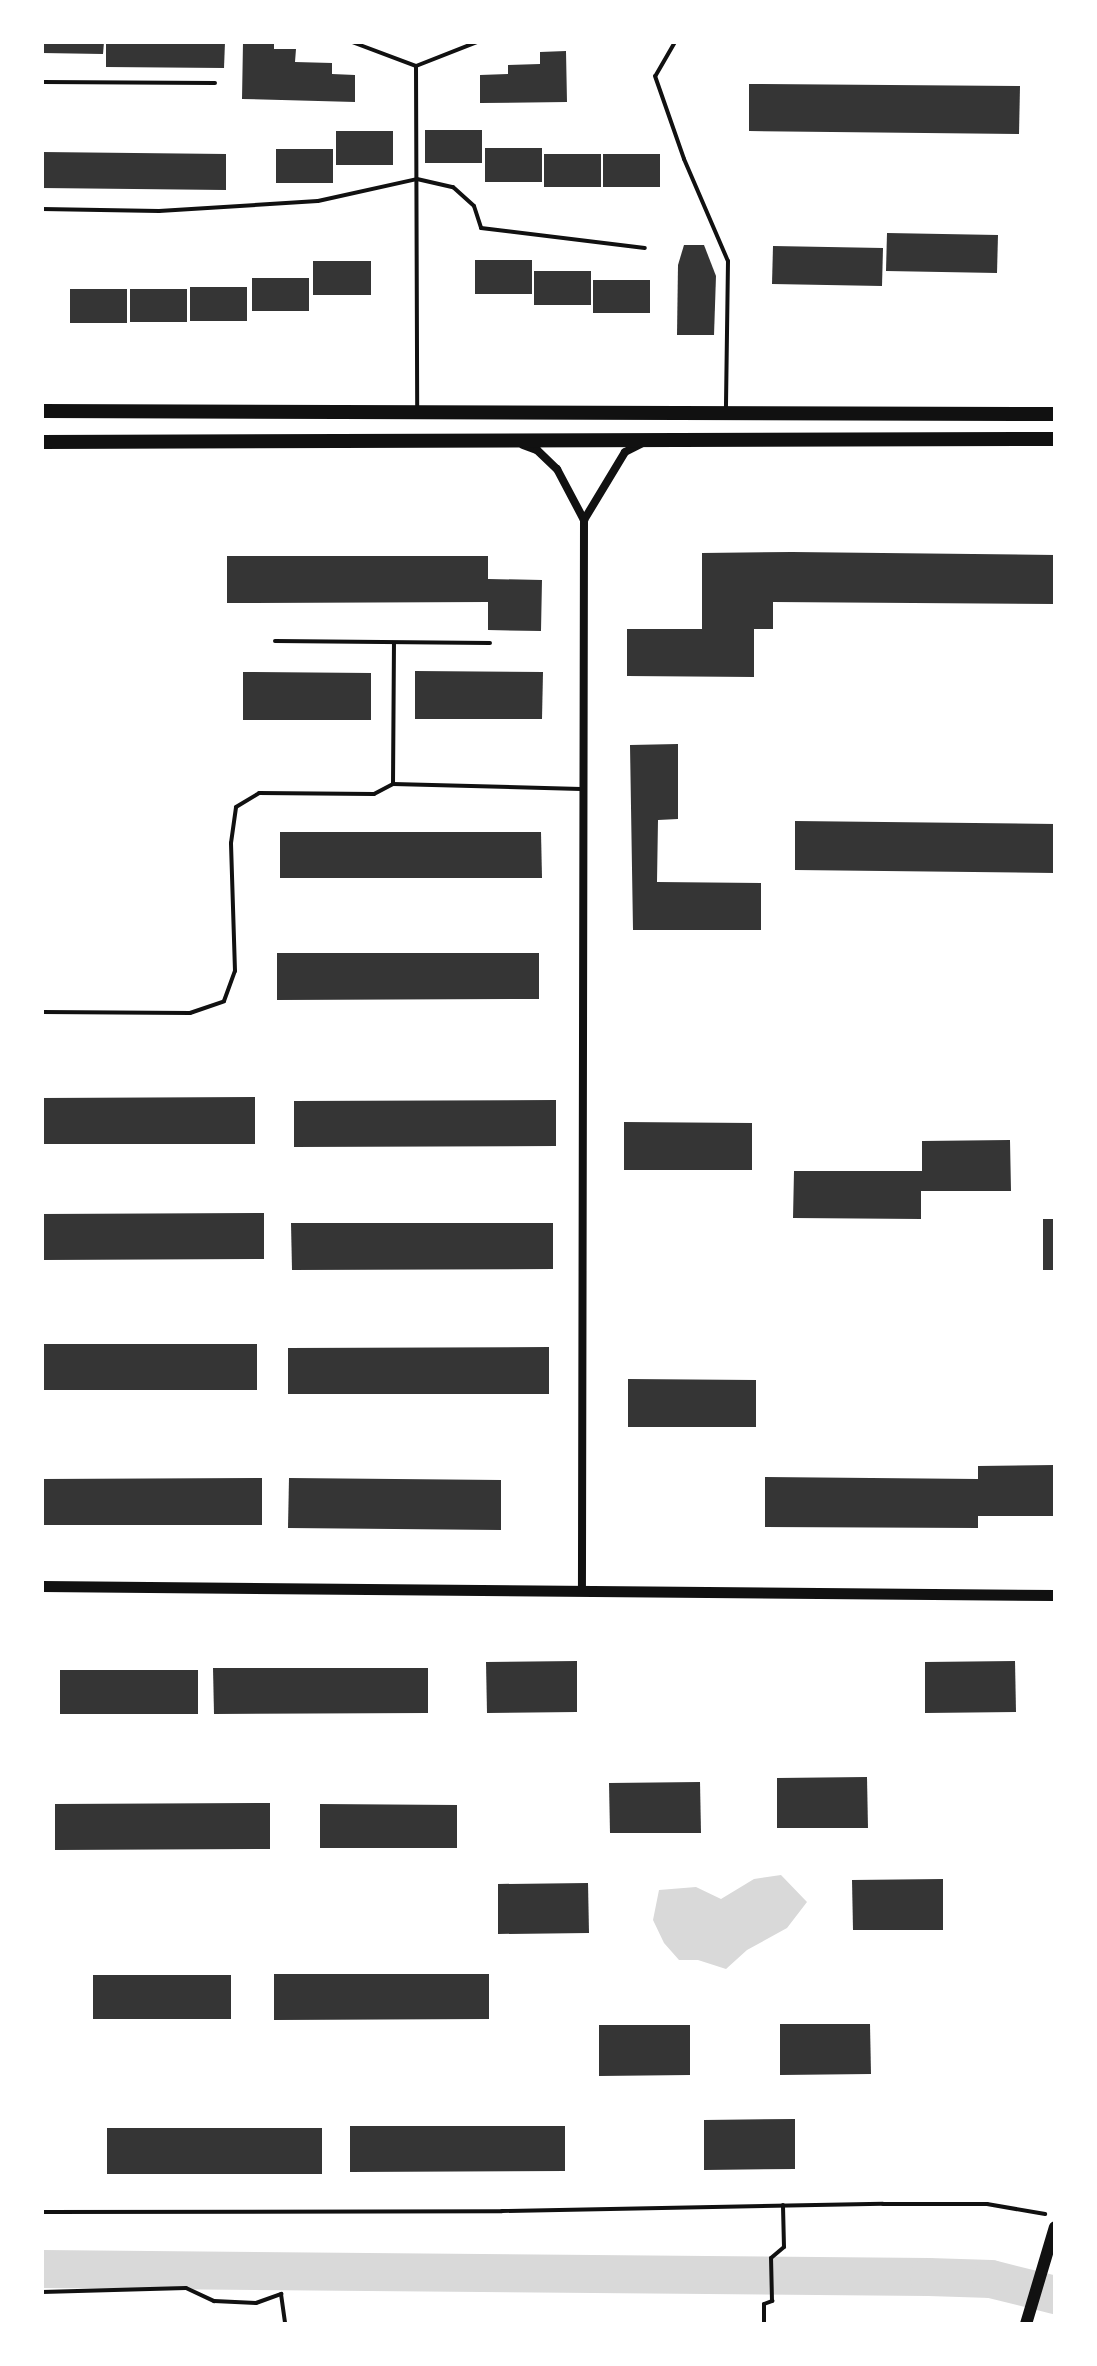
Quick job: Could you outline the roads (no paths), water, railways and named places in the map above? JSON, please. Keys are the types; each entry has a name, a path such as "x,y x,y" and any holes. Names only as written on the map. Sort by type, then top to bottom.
{"main road":[{"path":"42,411 1055,414"},
{"path":"42,442 1055,439"},
{"path":"1026,2324 1055,2227"}],"street":[{"path":"584,520 625,452 652,439"},
{"path":"512,440 537,450 557,469 584,520 581,789 582,1591"},
{"path":"42,1586 1055,1595"}],"lane":[{"path":"352,42 416,66 477,42"},
{"path":"675,42 655,76 684,159 728,261 726,413"},
{"path":"942,42 981,42"},
{"path":"416,66 417,413"},
{"path":"42,82 215,83"},
{"path":"42,209 159,211 318,201 417,179 453,187 474,206 481,228 645,248"},
{"path":"275,641 490,643"},
{"path":"393,784 394,643"},
{"path":"42,1012 190,1013 224,1001 235,971 231,843 236,807 259,793 374,794 393,784 581,789"}],"waterway":[{"path":"42,2269 929,2277 991,2279 1055,2295"}]}
